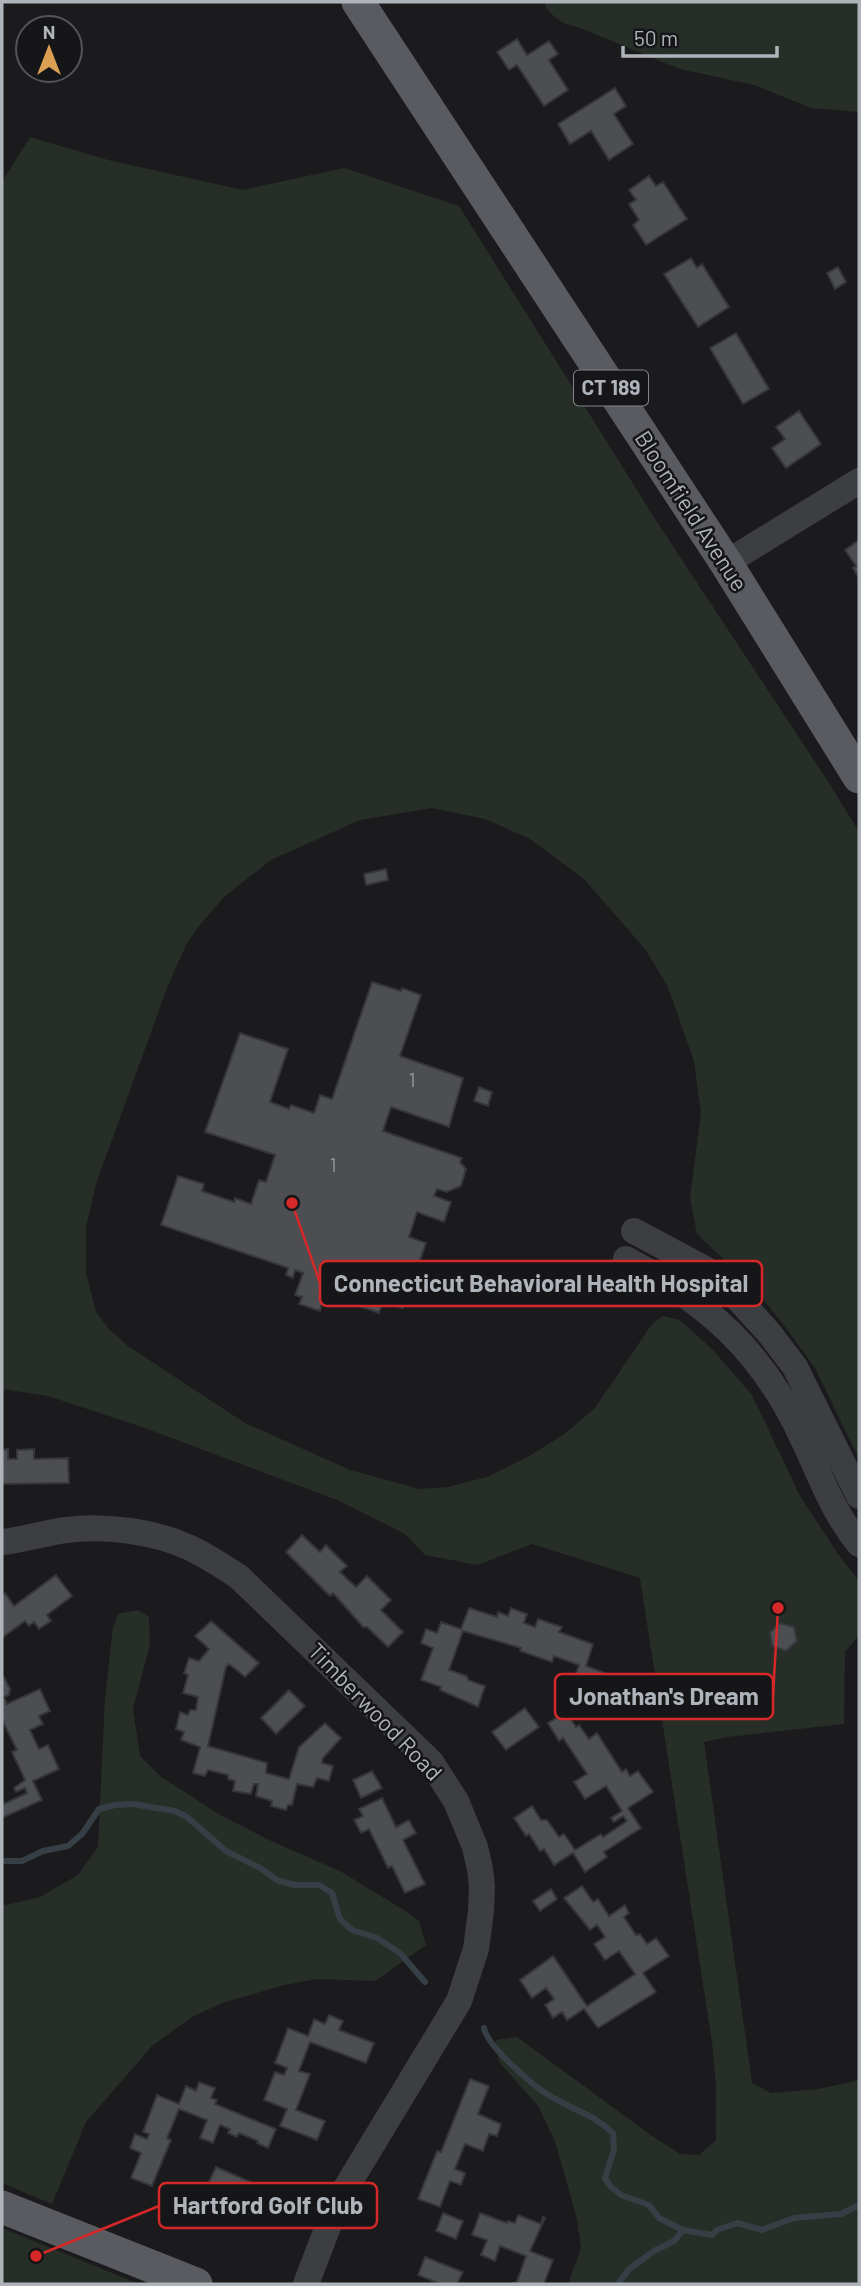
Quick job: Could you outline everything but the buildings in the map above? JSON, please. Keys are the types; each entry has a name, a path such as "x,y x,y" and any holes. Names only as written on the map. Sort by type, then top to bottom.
{"main road":[{"name":"Bloomfield Avenue","path":"358,2 726,563 859,777"},
{"path":"2,2207 196,2284"}],"street":[{"path":"726,563 859,481"},
{"path":"634,1231 705,1269 741,1302 770,1334 795,1367 859,1496"},
{"path":"626,1259 671,1283 712,1313 740,1342 774,1387 833,1507 859,1544"},
{"name":"Timberwood Road","path":"2,1542 67,1530 97,1529 149,1535 185,1545 211,1559 239,1577 431,1762 456,1801 466,1823 475,1847 482,1887 476,1949 459,2001 341,2196 306,2284"}],"shaded area":[{"path":"546,2 859,2 859,112 811,108 754,85 680,69 555,18 545,6"},
{"path":"30,137 108,160 243,190 344,168 459,206 657,522 859,832 859,1459 815,1368 755,1289 697,1234 690,1198 701,1113 694,1061 668,987 645,949 584,879 530,839 485,819 432,808 360,820 271,860 224,897 186,945 167,988 97,1181 86,1226 86,1273 96,1312 109,1329 128,1346 245,1423 350,1470 419,1489 448,1487 487,1477 563,1435 595,1408 652,1324 663,1316 680,1320 712,1349 752,1395 800,1496 859,1581 859,1635 845,1652 844,1724 704,1742 752,2083 771,2093 819,2089 859,2080 859,2284 568,2284 581,2248 577,2219 555,2141 538,2106 499,2062 496,2040 517,2037 680,2154 699,2155 716,2140 716,2086 712,2042 640,1578 532,1544 478,1565 425,1555 405,1534 337,1500 142,1427 48,1396 2,1389 2,182"},
{"path":"138,1610 149,1617 150,1644 133,1709 140,1756 160,1776 220,1815 340,1871 407,1912 419,1921 426,1945 375,1981 317,1979 284,1985 222,2003 192,2017 152,2046 86,2122 52,2204 2,2183 2,1906 40,1897 78,1875 98,1847 105,1698 113,1627 118,1614"},
{"path":"2,2228 139,2284 2,2284"}],"waterway":[{"path":"2,1861 22,1861 43,1851 68,1846 82,1834 99,1809 132,1804 175,1811 187,1817 226,1851 277,1880 294,1885 319,1885 332,1893 340,1919 352,1930 377,1938 400,1953 425,1982"},
{"path":"484,2028 502,2055 535,2085 613,2133 614,2150 605,2178 611,2187 621,2195 649,2205 659,2218 683,2230 712,2235 717,2230 737,2223 762,2230 794,2218 841,2214 859,2205"},
{"path":"618,2284 629,2269 674,2241 683,2230"}],"place":[{"name":"Connecticut Behavioral Health Hospital","path":"292,1203"},
{"name":"Jonathan's Dream","path":"778,1608"},
{"name":"Hartford Golf Club","path":"36,2256"}]}
